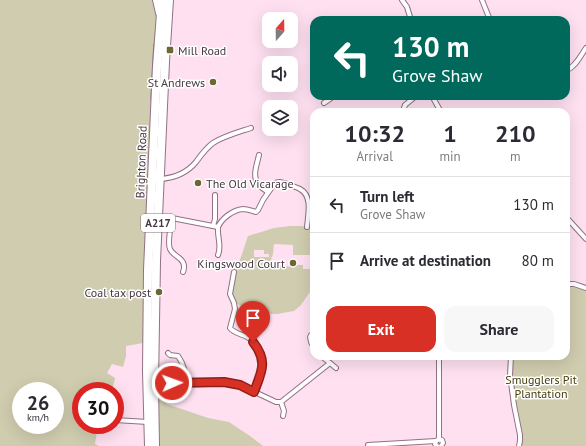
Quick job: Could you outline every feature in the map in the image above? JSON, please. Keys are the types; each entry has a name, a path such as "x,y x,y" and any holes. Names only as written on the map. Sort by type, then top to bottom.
{"highway":[{"name":"Brighton Road","path":"149,446 147,371 148,270 162,0"},
{"name":"Brighton Road","path":"155,446 154,384 158,221 169,0"}],"main road":[{"path":"156,0 160,18"}],"street":[{"path":"402,0 407,7 410,16"},
{"path":"482,0 488,16"},
{"path":"570,68 586,48"},
{"path":"324,103 328,100"},
{"path":"404,108 404,105 411,100"},
{"path":"160,179 170,178 184,172 193,166 206,149 214,143 222,138 251,128"},
{"path":"259,155 255,179 259,186 268,192"},
{"path":"158,221 165,218 172,218 215,226 238,210 256,212 275,182 281,182 302,190 307,197 309,204 307,227"},
{"path":"215,195 215,226 218,232 220,245 218,255"},
{"path":"172,218 169,242 170,247 171,251 183,263 183,272"},
{"path":"570,221 586,239"},
{"path":"234,272 230,294 235,309 230,328 232,331 248,338 253,342 262,358 262,372 254,392"},
{"path":"570,284 586,288"},
{"path":"168,353 170,355 178,356 183,364 186,379 185,383"},
{"path":"326,360 336,368"},
{"path":"437,442 439,360"},
{"path":"511,360 510,375 520,435 519,446"},
{"path":"154,384 224,382 240,385 276,402 281,402 330,363"},
{"path":"281,402 284,410 283,416"},
{"path":"124,421 148,422"},
{"path":"368,445 437,442 442,440 443,443 441,446"}],"green space":[{"path":"0,0 152,0 156,16 150,131 143,343 126,346 126,356 123,367 112,364 107,373 115,378 114,382 72,382 72,434 97,434 95,444 99,446 0,446"},
{"path":"290,226 310,228 310,255 293,255 293,245 274,244 271,258 273,267 303,265 303,269 310,269 310,292 301,305 294,311 277,314 262,314 235,303 230,291 234,272 248,236 274,228","holes":["254,250 264,250 264,254 269,254 269,257 254,257"]},
{"name":"Smugglers Pit Plantation","path":"570,285 586,288 586,446 522,446 510,375 511,360 570,360"},
{"path":"157,392 167,404 208,418 229,422 263,446 160,446"}],"waterway":[{"path":"151,100 154,44"}],"place":[{"name":"Mill Road","path":"170,50"},
{"name":"St Andrews","path":"213,82"},
{"name":"The Old Vicarage","path":"198,183"},
{"name":"Kingswood Court","path":"293,263"},
{"name":"Coal tax post","path":"159,292"}],"route":[{"path":"172,383 224,382 240,385 254,392 262,372 262,358 253,342"}]}
